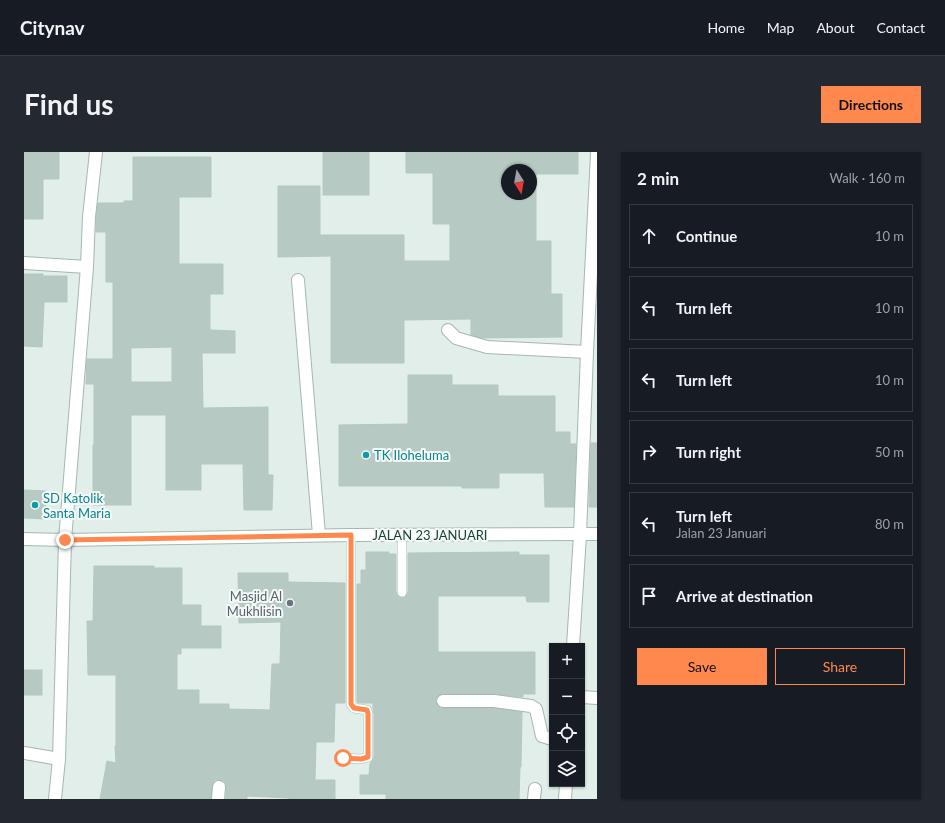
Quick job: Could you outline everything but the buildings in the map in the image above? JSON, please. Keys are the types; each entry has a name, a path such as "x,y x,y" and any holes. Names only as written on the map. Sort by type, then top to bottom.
{"street":[{"path":"55,799 59,759 65,540 87,267 89,217 96,152"},
{"path":"573,643 580,535 597,154"},
{"path":"24,263 87,267"},
{"path":"298,280 319,535"},
{"path":"448,330 456,338 487,347 587,352"},
{"name":"JALAN 23 JANUARI","path":"24,539 65,540 319,535 597,534"},
{"path":"585,697 597,698"},
{"path":"443,701 494,701 531,706 536,709 542,736 549,737"},
{"path":"24,753 59,759"},
{"path":"218,799 219,787"},
{"path":"565,799 566,787"}],"lane":[{"path":"343,758 361,759 368,757 367,710 354,708 351,704 351,535"},
{"path":"402,535 402,592"}],"place":[{"name":"TK Iloheluma","path":"366,455"},
{"name":"SD Katolik Santa Maria","path":"35,505"},
{"name":"Masjid Al Mukhlisin","path":"290,603"}],"route":[{"path":"65,540 351,535 351,704 354,708 367,710 368,757 361,759 343,758"}]}
